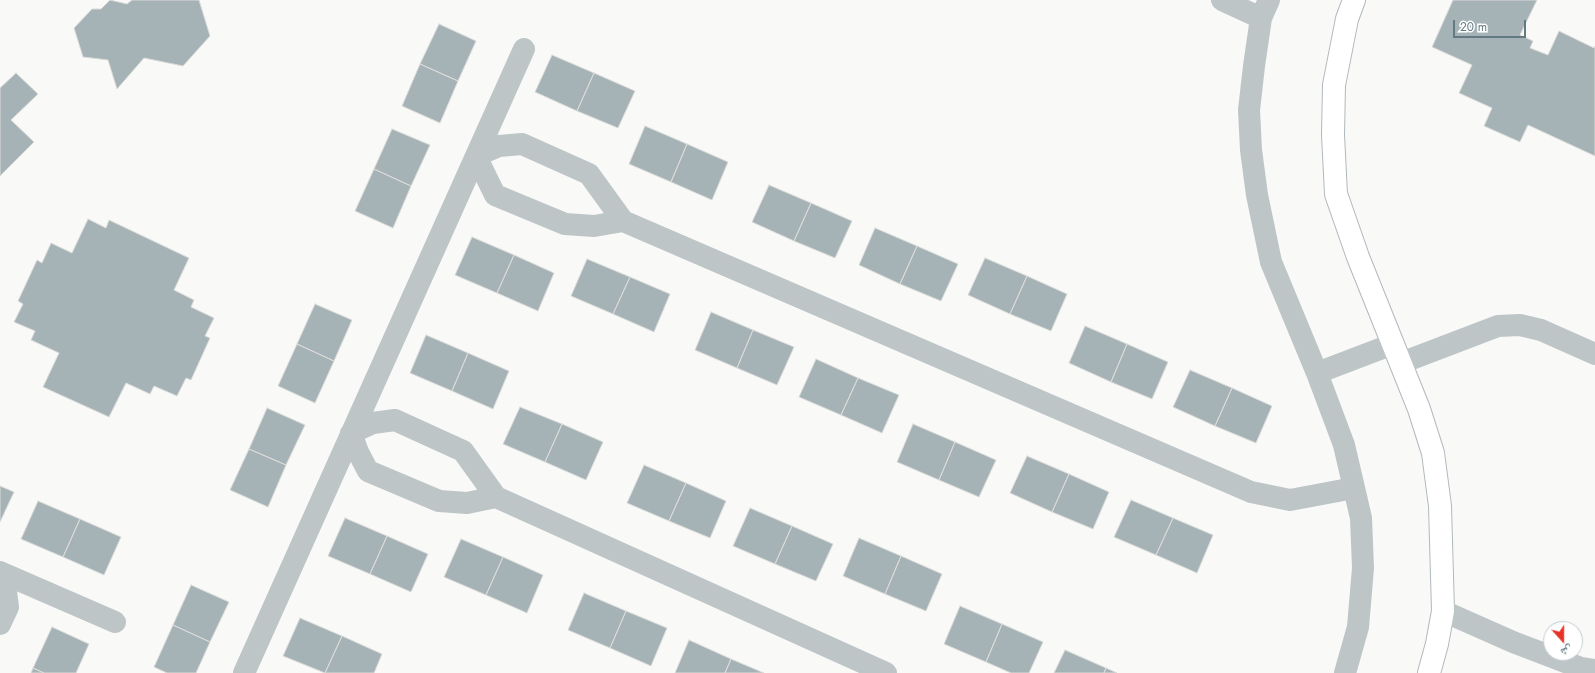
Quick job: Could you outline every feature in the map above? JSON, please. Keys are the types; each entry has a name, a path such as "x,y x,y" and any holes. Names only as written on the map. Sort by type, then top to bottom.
{"main road":[{"path":"1354,0 1347,20 1334,85 1333,135 1336,194 1358,257 1419,409 1433,453 1440,506 1443,611 1430,673"}],"street":[{"path":"1222,0 1265,9 1254,66 1249,110 1251,150 1257,195 1271,262 1317,372 1344,445 1361,518 1363,568 1358,627 1345,673"},
{"path":"244,673 524,50"},
{"path":"476,156 499,146 522,144 589,174 623,221 1251,492 1290,500 1354,488"},
{"path":"476,156 495,195 565,224 594,226 623,221"},
{"path":"1317,372 1397,353 1498,326 1520,325 1541,330 1595,354"},
{"path":"351,433 373,423 396,420 463,451 496,497 886,673"},
{"path":"351,433 358,452 368,471 439,501 467,503 496,497"},
{"path":"0,572 115,622"},
{"path":"0,578 5,584 8,607 0,624"},
{"path":"1443,611 1513,642 1574,666 1595,670"}],"building":[{"path":"110,0 127,4 132,0 199,0 210,36 183,66 144,58 117,89 108,60 83,57 74,28 92,9 101,9"},
{"path":"1453,0 1537,0 1520,35 1533,41 1530,48 1548,55 1559,31 1594,48 1595,46 1595,156 1528,125 1520,142 1484,126 1492,108 1459,93 1472,65 1432,47"},
{"path":"439,24 476,41 458,81 420,64"},
{"path":"552,55 594,73 577,111 535,92"},
{"path":"420,64 458,81 440,123 402,106"},
{"path":"16,73 38,94 11,120 34,142 0,176 0,88"},
{"path":"594,73 635,91 618,128 577,111"},
{"path":"645,126 687,144 671,182 629,164"},
{"path":"392,129 430,145 411,186 374,169"},
{"path":"687,144 728,162 712,200 671,182"},
{"path":"374,169 411,186 393,228 355,211"},
{"path":"769,185 811,203 794,241 752,222"},
{"path":"811,203 852,221 835,258 794,241"},
{"path":"88,219 106,228 109,220 189,258 174,290 194,300 191,307 214,318 205,336 210,338 191,380 186,378 177,396 154,386 150,394 126,383 109,417 43,387 59,353 31,340 35,331 14,322 23,304 18,301 37,260 42,263 51,243 72,253"},
{"path":"875,228 917,246 900,284 859,265"},
{"path":"472,237 514,255 497,293 455,275"},
{"path":"917,246 958,264 941,301 900,284"},
{"path":"514,255 554,273 538,311 497,293"},
{"path":"985,258 1027,276 1010,314 968,295"},
{"path":"587,259 630,277 613,314 571,296"},
{"path":"1027,276 1067,294 1051,331 1010,314"},
{"path":"630,277 670,294 654,332 613,314"},
{"path":"315,304 352,320 334,361 297,344"},
{"path":"711,312 753,330 737,368 695,350"},
{"path":"1085,326 1127,344 1111,382 1069,363"},
{"path":"753,330 794,347 777,385 737,368"},
{"path":"426,335 468,353 452,391 410,373"},
{"path":"297,344 334,361 315,403 278,386"},
{"path":"1127,344 1168,362 1152,399 1111,382"},
{"path":"468,353 509,371 493,409 452,391"},
{"path":"816,359 858,378 841,415 799,397"},
{"path":"1190,370 1232,388 1215,426 1173,407"},
{"path":"858,378 899,395 882,433 841,415"},
{"path":"1232,388 1272,406 1256,443 1215,426"},
{"path":"520,407 562,424 545,462 503,444"},
{"path":"267,408 305,425 286,465 249,449"},
{"path":"562,424 603,442 586,480 545,462"},
{"path":"913,424 955,442 939,480 897,462"},
{"path":"955,442 996,460 979,497 939,480"},
{"path":"249,449 286,465 268,507 230,490"},
{"path":"1027,456 1069,474 1052,512 1010,493"},
{"path":"644,465 686,483 669,521 627,503"},
{"path":"1069,474 1109,492 1093,529 1052,512"},
{"path":"686,483 726,501 710,538 669,521"},
{"path":"0,486 14,492 0,522"},
{"path":"1131,500 1173,518 1156,555 1114,537"},
{"path":"38,501 80,519 63,557 21,539"},
{"path":"750,508 792,526 775,564 733,546"},
{"path":"345,518 387,536 370,574 328,556"},
{"path":"1173,518 1213,535 1197,573 1156,555"},
{"path":"80,519 121,537 104,575 63,557"},
{"path":"792,526 833,544 816,581 775,564"},
{"path":"387,536 428,554 411,592 370,574"},
{"path":"859,538 901,556 885,594 843,576"},
{"path":"461,539 503,557 486,595 444,577"},
{"path":"901,556 942,574 926,611 885,594"},
{"path":"503,557 543,575 527,613 486,595"},
{"path":"191,585 229,602 210,642 173,625"},
{"path":"584,593 626,611 610,648 568,630"},
{"path":"960,606 1002,624 986,662 944,644"},
{"path":"626,611 667,628 651,666 610,648"},
{"path":"300,618 342,636 325,673 283,656"},
{"path":"1002,624 1043,642 1029,673 1011,673 986,662"},
{"path":"173,625 210,642 196,673 167,673 154,667"},
{"path":"52,627 89,644 76,673 44,673 33,668"},
{"path":"342,636 382,654 374,673 325,673"},
{"path":"689,640 731,659 725,673 675,673"},
{"path":"1065,650 1106,668 1104,673 1054,673"},
{"path":"731,659 764,673 725,673"},
{"path":"33,668 44,673 31,673"},
{"path":"1106,668 1117,673 1104,673"}]}
